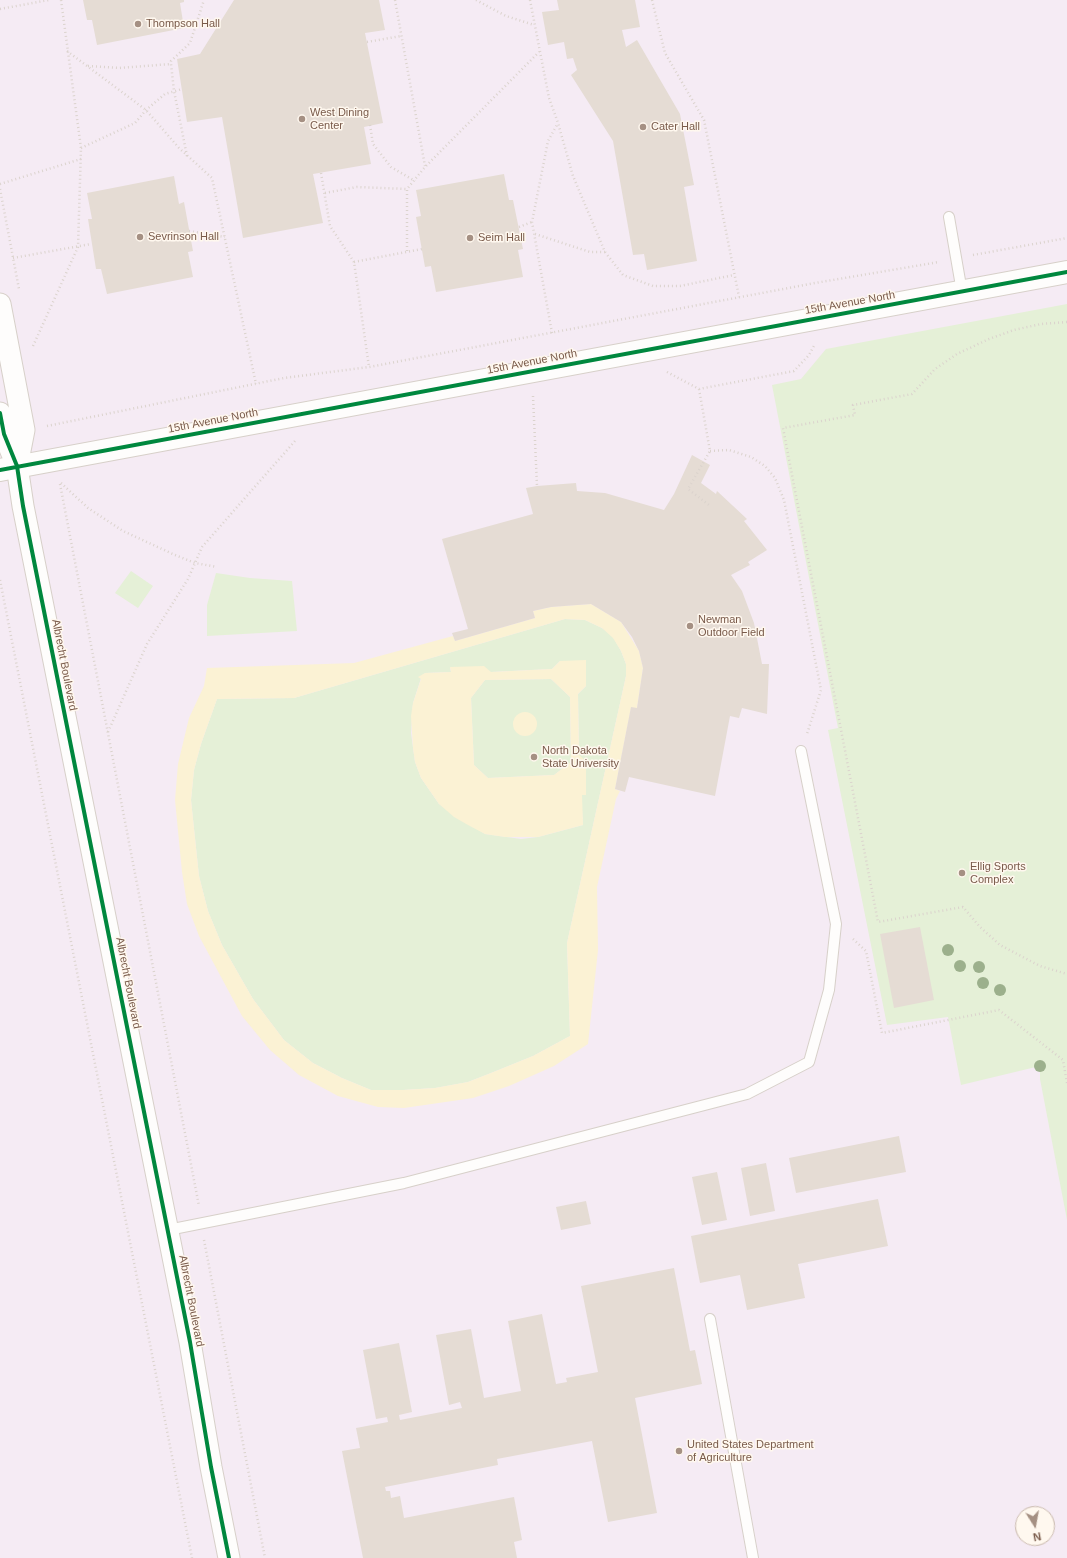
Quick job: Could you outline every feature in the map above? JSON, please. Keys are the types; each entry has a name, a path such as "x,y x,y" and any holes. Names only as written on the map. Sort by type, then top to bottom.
{"street":[{"name":"15th Avenue North","path":"9,468 1067,272"},
{"name":"Albrecht Boulevard","path":"0,304 24,430 9,468"},
{"name":"Albrecht Boulevard","path":"0,414 9,468 23,506 168,1230 229,1558"}],"lane":[{"path":"949,217 962,292"},
{"path":"168,1230 404,1183 747,1094 809,1062 828,990 836,924 801,751"},
{"path":"710,1319 753,1558"}],"path":[{"path":"0,9 49,0"},
{"path":"30,343 31,351 78,247 81,148 61,0"},
{"path":"187,156 174,91 171,61 190,43 204,0"},
{"path":"395,0 425,167"},
{"path":"476,0 506,16 534,24"},
{"path":"530,0 549,98 558,123 573,176 605,252 623,275 653,286 680,286 734,275"},
{"path":"652,0 664,53 704,120 739,297"},
{"path":"367,42 401,36"},
{"path":"67,51 146,110 187,156 212,178 256,384"},
{"path":"407,251 408,189 425,167 539,52"},
{"path":"87,66 119,68 171,64"},
{"path":"81,148 135,123 146,110 166,94 182,89"},
{"path":"552,332 532,222 548,141 558,123"},
{"path":"370,125 373,144 391,167 415,181"},
{"path":"0,184 81,159"},
{"path":"321,173 330,226 354,262 369,367"},
{"path":"324,194 357,187 408,189"},
{"path":"0,189 21,297"},
{"path":"519,227 532,222"},
{"path":"189,231 225,237"},
{"path":"535,234 590,252 605,252"},
{"path":"24,430 284,378 369,367 739,297 1067,238"},
{"path":"14,258 91,244"},
{"path":"354,262 422,249"},
{"path":"1067,322 1041,324 1014,330 989,339 957,354 934,369 912,394 853,404 855,415 783,428 878,922 963,907 980,927 1000,945 1040,966 1067,974"},
{"path":"699,389 710,451 688,489 709,505"},
{"path":"533,391 537,486"},
{"path":"46,419 55,460"},
{"path":"108,733 146,644 188,579 202,547 296,441"},
{"path":"710,451 729,450 750,457 765,466 775,478 784,500 821,690 801,751"},
{"path":"217,567 195,563 123,531 88,508 59,482 203,1223 206,1251 265,1558"},
{"path":"0,580 192,1558"},
{"path":"836,924 866,951 882,1033 999,1010 1063,1060 1067,1083"}],"shaded area":[{"name":"North Dakota State University","path":"0,0 1067,0 1067,1558 0,1558"}],"green space":[{"name":"Ellig Sports Complex","path":"1067,304 1067,1220 1040,1079 1040,1066 961,1085 948,1017 887,1025 828,730 838,728 772,385 801,379 826,349"},
{"path":"131,571 153,586 138,608 115,593"},
{"path":"216,573 250,578 292,581 297,631 207,636 207,605"},
{"path":"565,619 585,620 602,628 613,637 626,664 626,676 567,943 570,1036 533,1056 468,1082 435,1088 403,1090 371,1090 342,1078 313,1063 284,1040 253,999 222,945 208,911 199,876 191,800 194,770 201,744 217,699 294,698","holes":["560,661 586,686 578,694 579,755 585,795 581,795 583,825 538,837 521,839 485,834 439,804 421,778 415,762 411,733 413,703 421,678 425,673 451,672 450,668 491,672 552,669"]},
{"path":"551,679 570,697 571,762 554,775 488,778 474,765 471,698 485,680"}],"sand":[{"path":"591,604 621,622 639,651 643,668 637,708 631,708 615,789 620,791 616,799 597,887 598,950 588,1044 554,1066 509,1086 473,1098 404,1108 378,1107 338,1096 299,1075 270,1050 242,1016 199,936 187,904 182,872 175,800 178,764 189,718 204,686 207,668 354,663 453,636 455,641 535,618 533,611 551,607","holes":["565,619 585,620 602,628 613,638 621,651 626,664 626,676 567,943 570,1036 533,1056 468,1082 435,1088 371,1090 342,1078 313,1063 284,1040 253,999 222,945 208,911 199,876 191,800 194,770 201,744 217,699 294,698"]},
{"path":"586,660 586,686 578,694 579,755 586,761 586,795 582,795 583,825 538,837 505,837 485,834 454,817 439,804 421,778 415,762 411,716 413,703 421,679 418,677 425,673 451,672 450,667 484,666 491,672 552,669 560,661","holes":["551,679 570,697 571,762 554,775 488,778 474,765 471,698 485,680"]},
{"path":"525,712 533,716 537,724 533,732 525,736 517,732 513,724 517,716"}],"building":[{"name":"Thompson Hall","path":"83,0 184,0 184,2 180,3 184,28 97,45 92,20 87,20"},
{"name":"West Dining Center","path":"234,0 379,0 385,30 365,33 383,123 364,127 371,164 313,174 323,223 243,238 222,117 187,122 177,59 200,54"},
{"name":"Cater Hall","path":"557,0 635,0 640,27 622,30 626,47 637,40 680,114 694,185 684,187 697,261 647,270 644,254 633,255 613,141 571,75 577,70 573,58 567,59 564,42 548,45 542,12 559,10"},
{"name":"Seim Hall","path":"504,174 509,200 513,200 523,249 518,250 523,277 436,292 431,266 425,267 416,217 421,216 416,190"},
{"name":"Sevrinson Hall","path":"174,176 179,204 184,202 193,251 188,252 193,277 107,294 101,269 96,269 88,219 92,219 87,193"},
{"name":"Newman Outdoor Field","path":"692,455 710,465 701,483 716,494 717,491 747,519 744,521 767,550 748,562 750,565 731,575 742,591 754,623 762,664 769,664 767,714 742,708 739,718 730,716 715,796 629,777 625,792 615,789 631,707 637,708 643,668 639,651 632,637 621,622 591,604 551,607 533,611 535,618 455,641 452,633 468,629 442,539 533,514 526,488 537,486 576,483 577,491 605,493 664,510 674,494"},
{"path":"920,927 934,1000 894,1008 880,934"},
{"path":"899,1136 906,1172 796,1193 789,1158"},
{"path":"766,1163 775,1211 750,1216 741,1168"},
{"path":"717,1172 727,1220 702,1225 692,1177"},
{"path":"878,1199 888,1246 798,1264 805,1298 747,1310 740,1275 700,1283 691,1236"},
{"path":"586,1201 591,1224 561,1230 556,1207"},
{"path":"674,1268 690,1351 695,1350 702,1384 635,1398 657,1513 608,1522 592,1441 497,1459 498,1465 385,1487 386,1491 390,1491 391,1498 400,1496 404,1518 514,1497 522,1540 514,1542 517,1558 363,1558 342,1451 360,1448 356,1428 388,1422 387,1417 376,1419 363,1350 399,1343 412,1412 399,1415 400,1420 462,1408 460,1402 449,1405 436,1335 471,1329 484,1398 521,1391 508,1321 542,1314 556,1384 567,1382 566,1378 598,1372 581,1286"}],"cycle path":[{"path":"0,470 1067,272"},
{"path":"0,413 4,434 17,466 23,506 190,1342 211,1467 229,1558"}],"place":[{"name":"Thompson Hall","path":"138,24"},
{"name":"West Dining Center","path":"302,119"},
{"name":"Cater Hall","path":"643,127"},
{"name":"Sevrinson Hall","path":"140,237"},
{"name":"Seim Hall","path":"470,238"},
{"name":"Newman Outdoor Field","path":"690,626"},
{"name":"North Dakota State University","path":"534,757"},
{"name":"Ellig Sports Complex","path":"962,873"},
{"name":"United States Department of Agriculture","path":"679,1451"}]}
